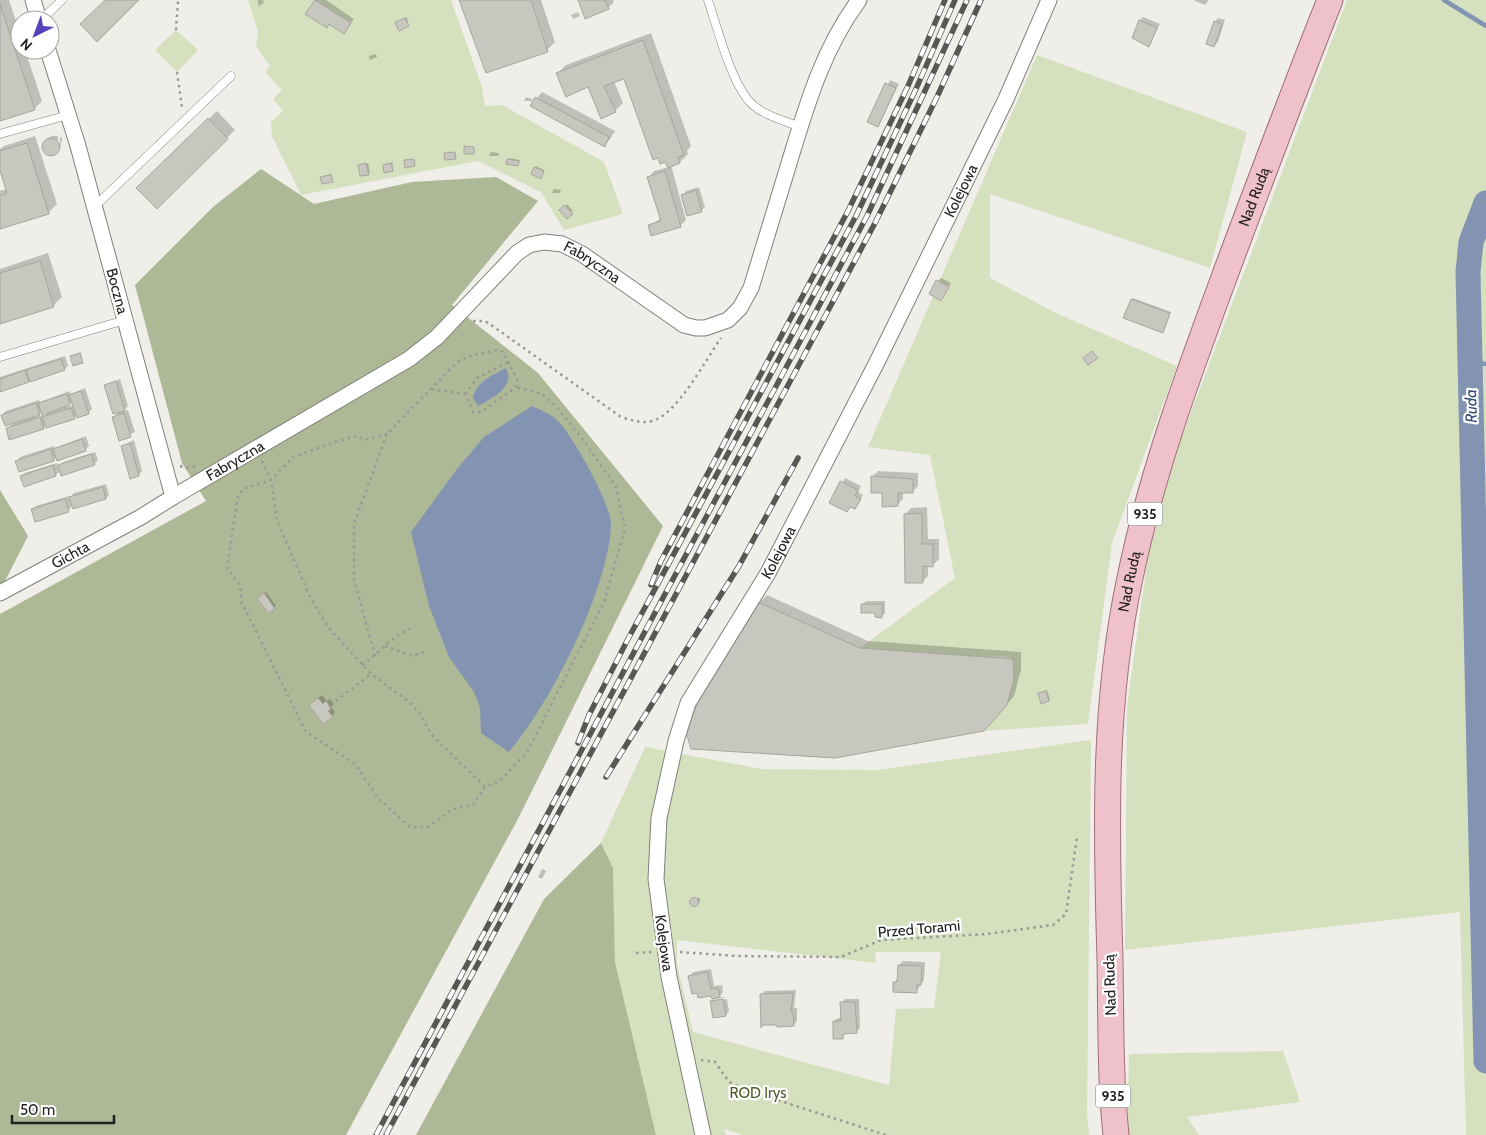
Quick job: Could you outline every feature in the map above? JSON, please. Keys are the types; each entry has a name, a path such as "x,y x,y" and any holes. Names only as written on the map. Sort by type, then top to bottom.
{"main road":[{"name":"Nad Rudą","path":"1116,1135 1107,891 1107,792 1110,711 1129,578 1148,498 1184,387 1330,0"}],"street":[{"name":"Fabryczna","path":"173,497 409,359 437,337 517,253 529,245 544,242 562,244 582,254 684,325 705,328 728,320 746,300 751,288 800,127 826,54 859,0"},
{"name":"Kolejowa","path":"703,1135 688,1056 664,950 656,880 659,818 676,741 688,703 768,573 849,416 1006,99 1049,0"},
{"name":"Boczna","path":"51,60 94,207 173,497"},
{"name":"Gichta","path":"0,593 140,518 173,497"}],"lane":[{"path":"51,10 62,0"},
{"path":"708,0 739,86 749,101 764,113 800,127"},
{"path":"94,207 231,76"},
{"path":"0,134 68,115"},
{"path":"0,357 125,320"}],"path":[{"path":"176,30 178,0"},
{"path":"178,72 184,121"},
{"path":"468,322 476,320 494,327 621,417 639,423 653,421 667,413 723,335"},
{"path":"375,656 354,579 354,524 388,434 457,362 473,355 498,350 504,352 517,378 516,387 481,412 473,412 465,394"},
{"path":"465,394 477,378 508,362"},
{"path":"388,434 365,440 357,436 293,457 271,480 243,490 238,496 227,568 240,585 242,602 306,732 355,764 378,798 410,827 428,827 452,808 473,805 485,787 500,781 526,752 604,602 625,529 616,487 584,441 556,406 542,394 516,387"},
{"path":"430,389 465,394"},
{"path":"255,448 271,480 277,520 311,599 329,628 370,674 413,706 431,734 485,787"},
{"path":"362,665 375,656 392,638 415,627"},
{"path":"385,646 412,656 426,652"},
{"path":"336,701 370,674"},
{"name":"Przed Torami","path":"636,953 664,950 737,956 841,957 882,940 987,934 1053,924 1066,914 1077,837"},
{"path":"688,1056 715,1062 729,1082 746,1090 886,1135"}],"green space":[{"path":"248,0 451,0 482,87 485,106 502,105 604,162 623,214 564,230 541,192 478,161 301,195 272,136 271,122 283,111 273,99 282,90 265,72 270,66 256,47 258,32"},
{"path":"1347,0 1486,0 1486,1135 1466,1135 1460,912 1125,950 1127,707 1150,542 1171,465"},
{"path":"176,30 198,50 177,72 155,50"},
{"path":"1037,55 1247,132 1210,268 990,194 990,278 1056,313 1177,366 1112,543 1088,724 984,731 1014,679 1013,659 1003,656 975,658 860,648 955,578 930,455 868,447"},
{"path":"261,169 314,204 412,182 496,177 538,201 452,305 538,373 663,526 519,817 346,1135 0,1135 0,614 206,501 182,463 135,285 213,207"},
{"path":"0,490 28,536 3,585 0,587"},
{"name":"ROD Irys","path":"1091,740 1087,1113 1089,1135 743,1135 724,1129 726,1135 656,1135 615,962 613,868 601,843 645,747 762,769 877,770","holes":["677,940 876,963 875,952 941,952 934,1008 896,1009 889,1085 693,1032 677,965"]},
{"path":"601,843 613,868 615,962 656,1135 416,1135 544,899"},
{"path":"1283,1051 1300,1102 1187,1117 1199,1135 1127,1135 1129,1054"}],"water":[{"path":"506,368 508,381 505,386 496,395 478,406 473,398 477,388 495,373"},
{"path":"532,406 555,419 573,441 599,488 610,516 611,525 600,581 575,644 542,705 509,752 481,733 480,708 474,692 449,657 429,606 411,532 457,469 484,437"}],"building":[{"path":"105,0 139,0 97,42 80,24"},
{"path":"315,0 351,23 344,34 329,24 327,28 305,14"},
{"path":"459,0 531,0 548,52 486,73"},
{"path":"578,0 605,0 609,9 585,19"},
{"path":"0,4 10,34 10,60 18,60 35,110 0,121"},
{"path":"405,18 409,26 399,31 395,22"},
{"path":"1139,20 1157,28 1149,47 1132,38"},
{"path":"1214,21 1222,24 1214,47 1206,44"},
{"path":"643,40 684,155 678,157 680,163 668,168 665,162 660,164 658,158 653,160 624,79 604,86 616,112 601,119 588,87 566,97 556,73"},
{"path":"885,83 896,88 878,127 867,122"},
{"path":"535,97 609,137 605,147 530,106"},
{"path":"208,118 228,139 157,209 136,188"},
{"path":"51,138 57,141 60,147 57,153 51,156 45,153 42,147 45,141"},
{"path":"27,143 49,214 0,229 0,196 7,193 0,171 0,151"},
{"path":"464,146 474,147 474,154 464,154"},
{"path":"455,152 456,159 445,160 444,153"},
{"path":"414,159 415,166 405,168 404,160"},
{"path":"507,159 519,161 518,166 506,164"},
{"path":"366,163 369,175 360,176 358,165"},
{"path":"391,163 393,171 384,173 383,165"},
{"path":"534,167 544,171 541,179 531,174"},
{"path":"665,171 681,227 651,236 648,225 661,221 647,177"},
{"path":"331,175 333,182 322,184 320,177"},
{"path":"696,190 702,212 687,216 681,195"},
{"path":"564,205 573,214 567,219 559,210"},
{"path":"40,261 54,307 0,324 0,273"},
{"path":"936,280 949,287 941,301 929,294"},
{"path":"1131,299 1170,313 1163,333 1123,318"},
{"path":"1092,351 1098,358 1088,365 1083,358"},
{"path":"80,353 83,363 73,366 70,356"},
{"path":"61,359 65,370 30,382 26,370"},
{"path":"25,370 29,382 0,392 0,379"},
{"path":"116,381 125,411 113,414 104,385"},
{"path":"81,391 89,414 77,418 69,395"},
{"path":"67,394 70,405 42,415 38,403"},
{"path":"36,403 40,415 5,426 1,415"},
{"path":"71,408 75,419 46,428 42,417"},
{"path":"124,413 131,437 119,441 112,417"},
{"path":"40,417 44,429 9,440 6,428"},
{"path":"82,439 86,451 57,461 53,449"},
{"path":"130,443 139,476 130,479 121,446"},
{"path":"51,449 54,461 19,472 15,461"},
{"path":"91,454 95,465 61,476 58,465"},
{"path":"53,465 56,476 24,487 20,476"},
{"path":"871,476 913,479 913,493 898,493 898,506 882,507 882,493 871,493"},
{"path":"840,481 858,490 855,496 861,499 855,509 850,507 847,512 829,503"},
{"path":"103,487 106,499 73,509 69,497"},
{"path":"65,499 69,512 35,522 31,509"},
{"path":"922,513 922,544 933,544 933,567 923,566 923,583 905,583 904,514"},
{"path":"264,593 275,609 268,613 257,598"},
{"path":"758,602 860,648 1013,659 1014,679 1007,705 984,731 835,758 691,749 686,732 698,701"},
{"path":"861,604 882,604 882,618 875,617 875,613 861,613"},
{"path":"1046,691 1049,701 1041,704 1038,693"},
{"path":"318,698 323,704 326,701 331,709 328,711 333,717 323,724 309,705"},
{"path":"694,897 699,902 694,907 689,902"},
{"path":"898,965 922,966 921,985 917,985 917,993 893,992 893,982 897,982"},
{"path":"707,972 711,989 718,988 720,997 712,999 711,996 698,998 697,993 692,994 688,976"},
{"path":"793,993 791,1012 793,1012 794,1026 777,1027 777,1025 763,1025 761,1028 760,994"},
{"path":"723,999 726,1016 713,1018 710,1001"},
{"path":"840,1002 855,1002 857,1033 843,1034 843,1039 833,1039 833,1021 841,1021"}],"waterway":[{"path":"1444,0 1486,26"},
{"name":"Ruda","path":"1486,203 1471,242 1468,272 1486,1061"},
{"path":"1470,362 1486,364"}],"railway":[{"path":"651,585 661,561 848,211 908,86 945,0"},
{"path":"578,743 589,715 628,639 856,216 916,89 955,0"},
{"path":"376,1135 867,216 967,0"},
{"path":"386,1135 875,223 937,97 981,0"},
{"path":"606,777 739,566 798,458"}]}
